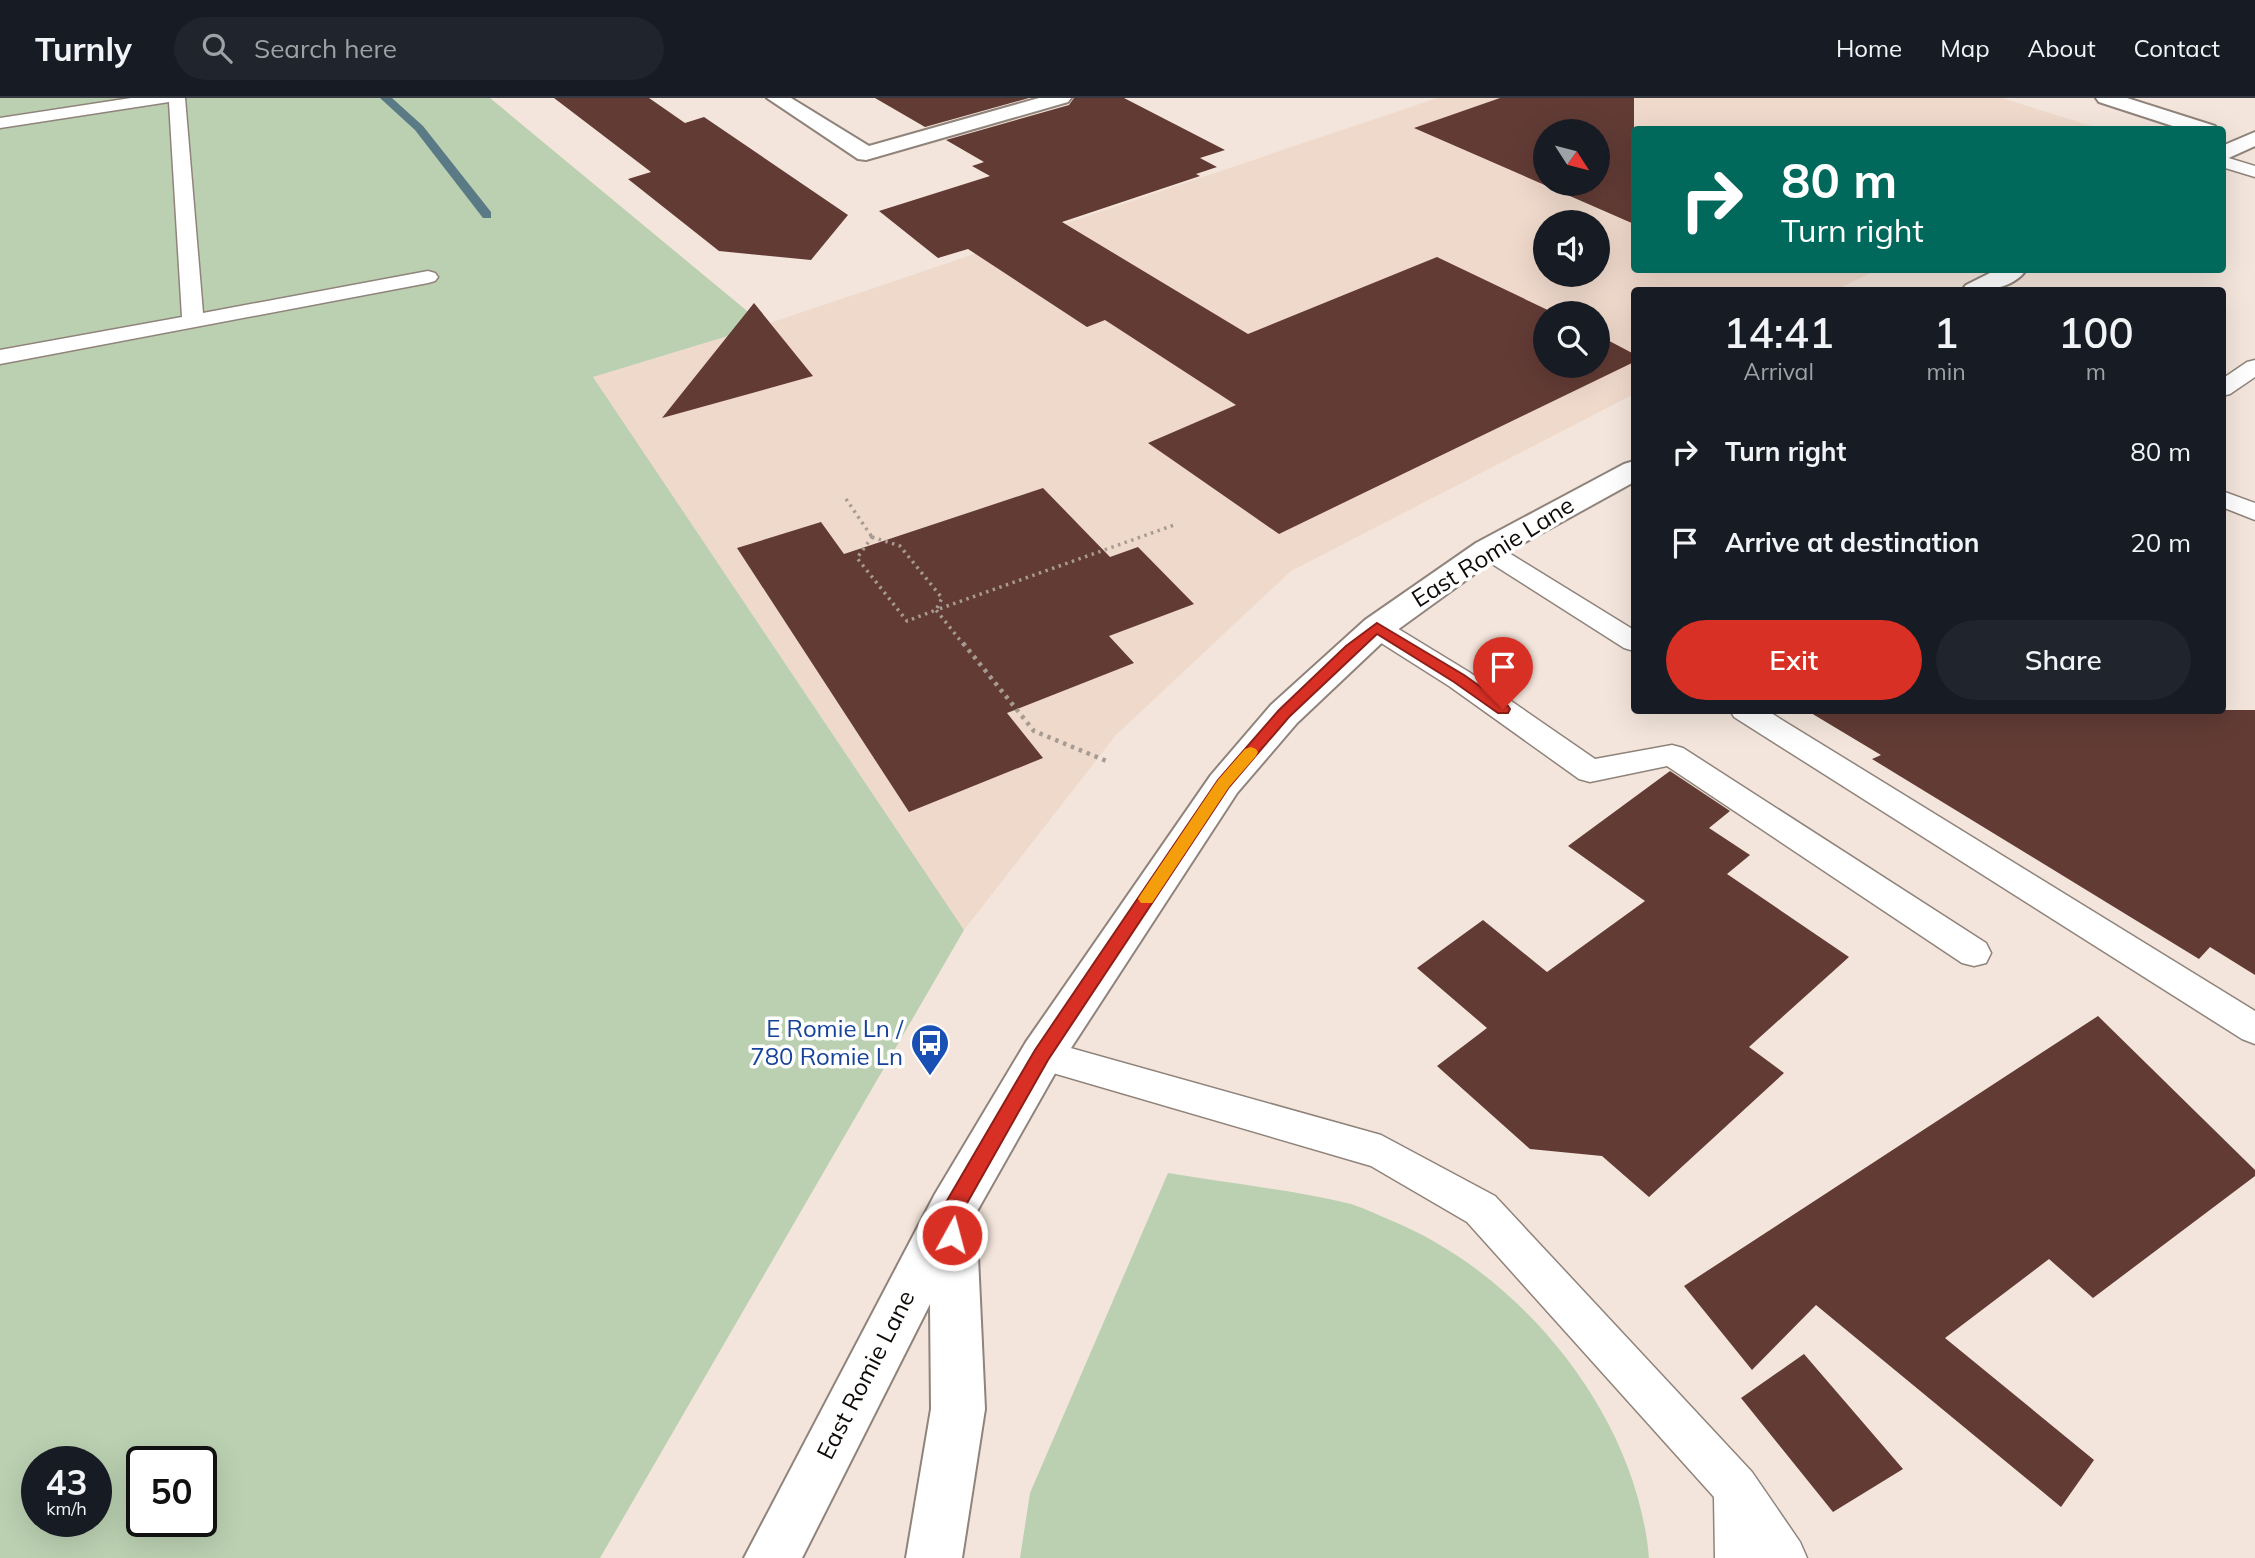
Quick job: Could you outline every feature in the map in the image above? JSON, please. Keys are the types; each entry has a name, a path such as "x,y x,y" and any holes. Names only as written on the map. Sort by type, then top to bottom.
{"main road":[{"path":"777,98 866,155 1061,98"},
{"path":"2106,98 2195,126"},
{"path":"2226,135 2251,140"},
{"path":"2226,153 2251,140"},
{"path":"1981,287 2008,273"},
{"name":"East Romie Lane","path":"772,1558 952,1210 1042,1055 1224,783 1284,714 1377,628 1487,550 1631,472"},
{"path":"934,1558 958,1409 952,1210"}],"lane":[{"path":"0,122 164,98"},
{"path":"177,98 193,320"},
{"path":"2226,163 2255,172"},
{"path":"0,357 428,277"},
{"path":"2226,387 2255,367"},
{"path":"2226,500 2255,512"},
{"path":"1487,550 1631,640"},
{"path":"1377,628 1459,679 1590,771 1672,755 1974,953"},
{"path":"1750,714 2255,1029"},
{"path":"1042,1055 1381,1152 1481,1209 1736,1488 1784,1558"},
{"path":"1736,1488 1738,1558"}],"path":[{"path":"846,499 872,537 900,546 942,598 936,610"},
{"path":"872,537 858,558 907,621 1177,524"},
{"path":"936,610 1034,731 1109,762"}],"shaded area":[{"path":"1437,98 2002,98 2091,126 1631,126 1631,273 1871,273 1842,287 1631,287 1631,396 1291,571 1116,735 964,930 593,377 764,325"}],"green space":[{"path":"0,98 490,98 764,325 593,377 964,930 600,1558 0,1558"},
{"path":"1168,1173 1351,1204 1438,1244 1484,1275 1526,1313 1564,1355 1596,1402 1622,1452 1640,1505 1649,1558 1020,1558 1030,1493"}],"building":[{"path":"554,98 649,98 685,123 704,117 848,215 811,260 719,251 628,179 651,172"},
{"path":"875,98 1029,98 925,127"},
{"path":"1074,98 1124,98 1225,150 1200,158 1217,167 1196,174 1200,176 1062,222 1248,334 1437,257 1533,303 1533,378 1601,378 1279,534 1148,443 1236,405 1105,320 1087,327 968,249 938,258 879,211 990,176 972,166 984,162 946,140 1069,105"},
{"path":"1500,98 1634,98 1634,126 1631,126 1631,223 1610,214 1610,210 1602,210 1570,196 1610,196 1610,119 1533,119 1533,180 1414,128"},
{"path":"754,303 813,376 662,418"},
{"path":"1610,341 1631,352 1631,363 1610,374"},
{"path":"1043,488 1110,557 1138,547 1194,604 1109,636 1134,663 1007,713 1043,758 909,812 737,548 821,522 844,554"},
{"path":"2226,710 2255,710 2255,975 2210,947 2199,959 1872,759 1881,755 1813,714 2226,714"},
{"path":"1670,771 1730,811 1709,828 1750,855 1727,874 1849,957 1749,1047 1784,1073 1649,1197 1602,1156 1530,1149 1437,1066 1487,1028 1417,968 1483,920 1547,972 1645,901 1568,846"},
{"path":"2098,1016 2255,1170 2255,1176 2093,1298 2049,1259 1945,1338 2094,1460 2061,1507 1816,1305 1752,1370 1684,1286"},
{"path":"1804,1354 1903,1469 1833,1512 1741,1398"}],"waterway":[{"path":"386,98 419,128 487,215"}],"slow traffic":[{"path":"1147,899 1224,783 1251,752"}],"place":[{"name":"E Romie Ln / 780 Romie Ln","path":"930,1077"}],"route":[{"path":"952,1235 952,1210 1042,1055 1224,783 1284,714 1351,649 1377,628 1503,709"}]}
